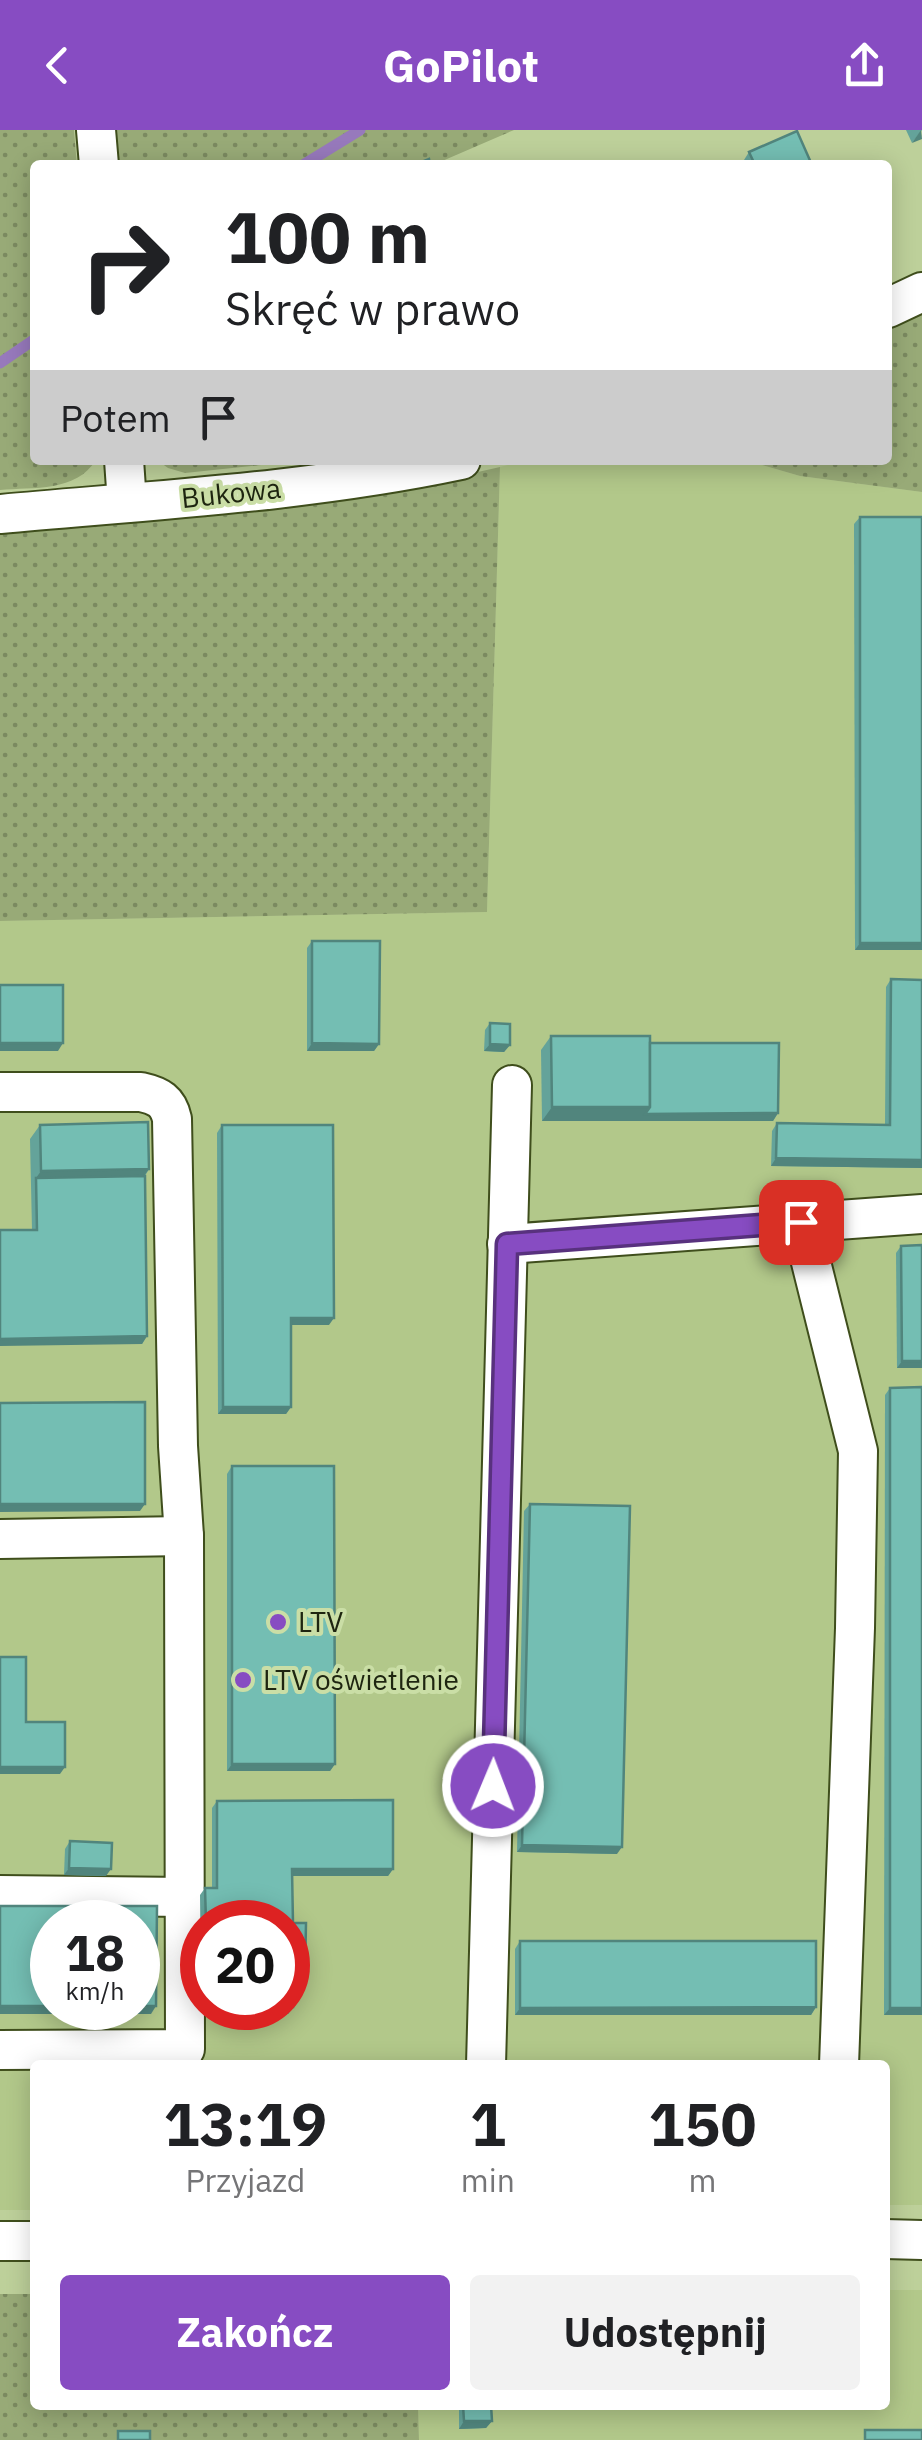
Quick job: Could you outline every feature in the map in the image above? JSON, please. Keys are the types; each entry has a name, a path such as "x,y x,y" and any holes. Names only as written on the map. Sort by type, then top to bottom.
{"street":[{"path":"96,130 99,160"},
{"path":"892,306 922,292"},
{"path":"124,465 127,503"},
{"name":"Bukowa","path":"0,514 334,482 432,465"},
{"path":"486,2060 512,1085"},
{"path":"0,1092 141,1092 163,1100 169,1108 184,1536 186,1897 185,2049 0,2050"},
{"path":"507,1244 922,1214"},
{"path":"801,1222 858,1451 839,2060"},
{"path":"0,1539 184,1536"},
{"path":"0,1895 186,1897"},
{"path":"890,2240 922,2240"},
{"path":"0,2241 30,2242"}],"shaded area":[{"path":"0,130 74,130 77,160 30,160 30,465 92,465 66,483 0,490"},
{"path":"110,130 514,130 445,160 113,160"},
{"path":"922,310 922,492 800,476 762,465 892,465 892,324"},
{"path":"164,465 261,465 185,473"},
{"path":"762,465 800,476 922,492 922,2205 890,2205 890,2060 30,2060 30,2210 0,2210 0,921 487,912 500,467"},
{"path":"500,467 487,912 0,921 0,530 416,486"},
{"path":"890,2290 922,2290 922,2440 419,2440 418,2410 890,2410"},
{"path":"0,2294 30,2294 30,2410 418,2410 419,2440 0,2440"}],"building":[{"path":"797,131 810,160 753,160 749,152"},
{"path":"860,517 922,517 922,943 860,943"},
{"path":"312,941 380,941 379,1044 312,1043"},
{"path":"891,979 922,980 922,1160 776,1158 777,1123 890,1125"},
{"path":"0,985 63,985 63,1043 0,1043"},
{"path":"490,1023 510,1024 510,1045 490,1044"},
{"path":"551,1036 650,1036 650,1107 552,1107"},
{"path":"650,1043 779,1043 778,1113 645,1114 650,1107"},
{"path":"148,1122 149,1169 41,1171 40,1125"},
{"path":"222,1125 333,1125 334,1318 291,1318 291,1407 223,1407"},
{"path":"145,1176 147,1336 0,1339 0,1230 37,1230 36,1178"},
{"path":"922,1245 922,1361 902,1361 901,1246"},
{"path":"922,1387 922,2008 890,2008 890,1388"},
{"path":"145,1402 145,1504 0,1504 0,1403"},
{"name":"LTV","path":"232,1466 334,1466 335,1764 232,1764"},
{"path":"530,1504 630,1506 622,1847 522,1845"},
{"path":"0,1657 26,1657 26,1722 65,1722 65,1767 0,1767"},
{"path":"393,1800 393,1869 292,1869 293,1900 205,1900 205,1888 217,1888 217,1801"},
{"path":"70,1841 112,1843 111,1869 69,1868"},
{"path":"0,1906 30,1906 30,2006 0,2006"},
{"path":"520,1941 816,1941 816,2007 520,2008"},
{"path":"463,2410 491,2410 492,2421 464,2421"},
{"path":"865,2430 922,2430 922,2440 865,2440"},
{"path":"118,2431 150,2431 150,2440 118,2440"}],"waterway":[{"path":"311,160 360,130"},
{"path":"0,363 30,342"}],"place":[{"name":"LTV","path":"278,1622"},
{"name":"LTV oświetlenie","path":"243,1680"}],"route":[{"path":"493,1786 507,1244 801,1222"}]}
